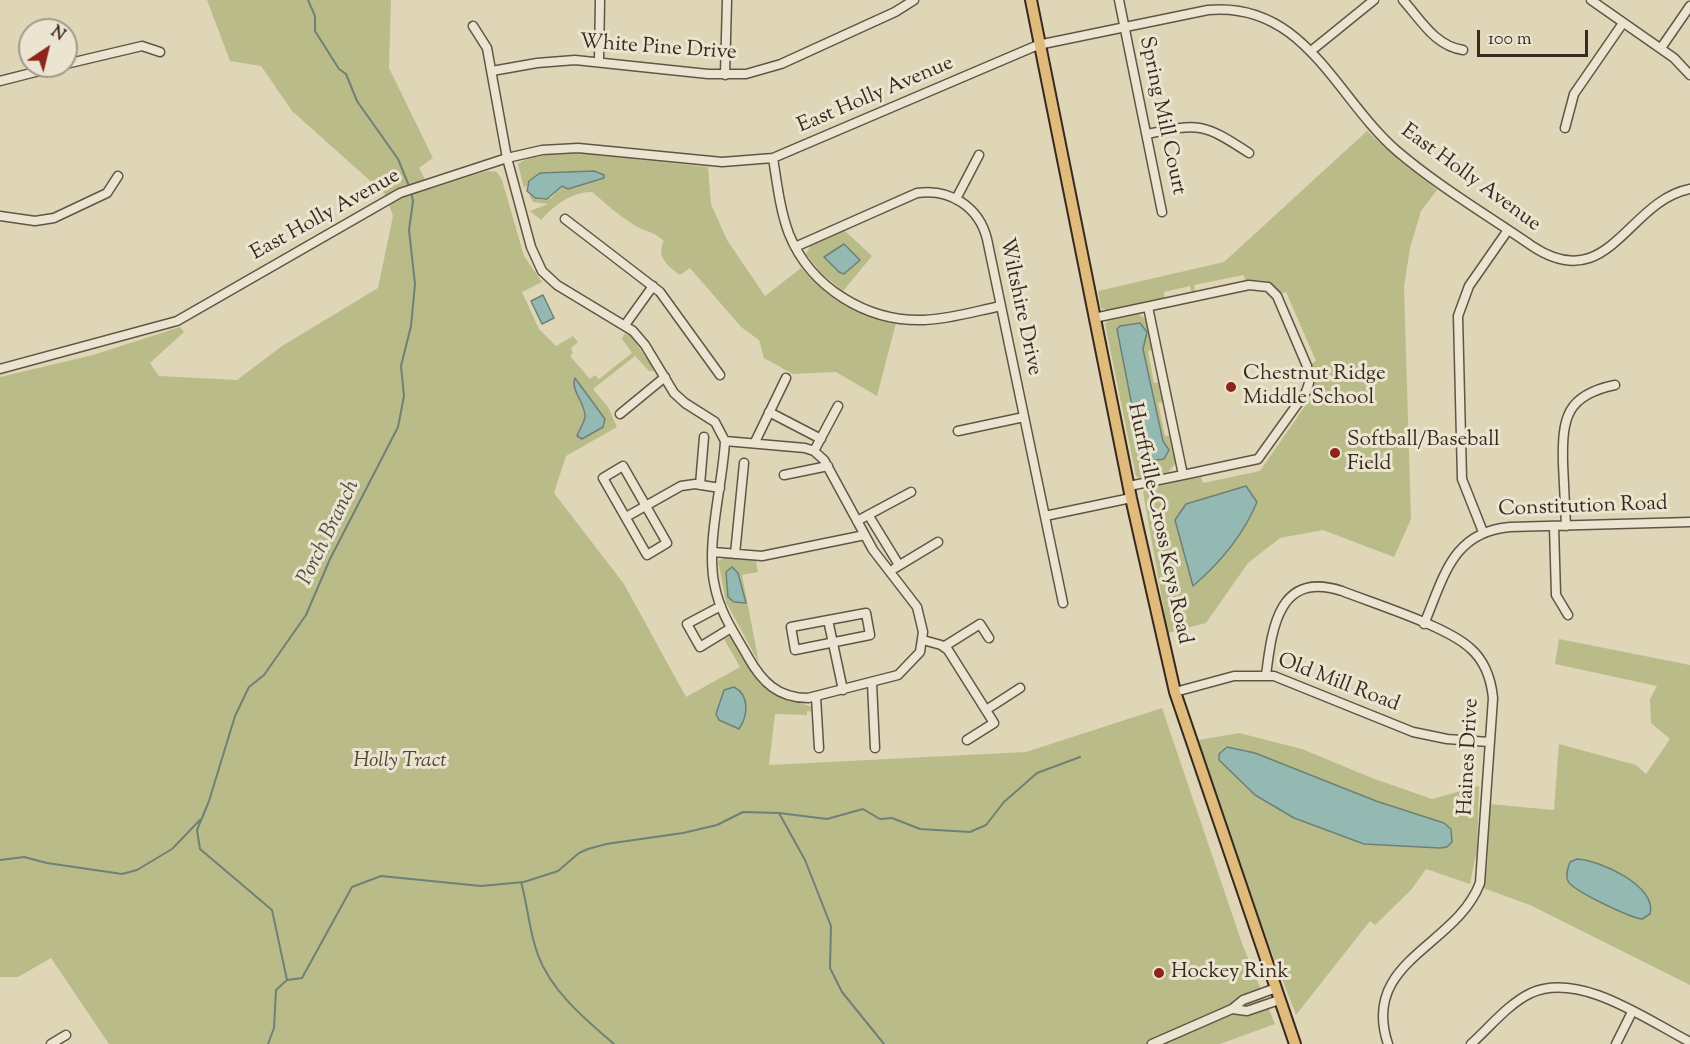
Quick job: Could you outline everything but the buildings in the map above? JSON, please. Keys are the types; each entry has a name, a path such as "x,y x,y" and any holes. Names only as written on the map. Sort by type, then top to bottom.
{"main road":[{"name":"Hurffville-Cross Keys Road","path":"1031,0 1038,45 1130,492 1175,692 1295,1044"}],"street":[{"path":"599,61 600,0"},
{"path":"725,75 727,0"},
{"name":"White Pine Drive","path":"492,71 549,62 599,61 725,75 746,74 781,64 895,12 914,0"},
{"name":"Spring Mill Court","path":"1119,0 1162,212"},
{"path":"1311,51 1374,0"},
{"path":"1403,0 1439,42 1463,50"},
{"path":"1591,0 1660,48 1690,75"},
{"name":"East Holly Avenue","path":"0,369 177,321 400,193 507,158 542,150 578,148 722,162 773,158 1038,45 1221,4 1273,21 1296,35 1360,114 1392,146 1508,230 1552,256 1568,260 1585,258 1612,247 1662,200 1690,189"},
{"path":"1660,48 1690,6"},
{"path":"1565,128 1574,94 1623,23"},
{"path":"473,26 485,42 507,158 531,247 542,271 557,285 625,325 645,345 680,399 715,422 725,441 713,552 713,581 731,628 753,666 771,687 794,698 816,697 902,673 920,652 923,626 918,607 889,572 865,535 828,466 814,451 755,442 725,441"},
{"path":"78,61 142,46 160,52"},
{"path":"0,81 18,76"},
{"path":"1147,134 1189,126 1203,127 1249,153"},
{"path":"956,199 979,155"},
{"path":"773,158 785,221 795,247 824,283 850,302 876,314 898,319 924,320 1001,306"},
{"path":"0,216 34,221 54,218 107,193 118,176"},
{"name":"Wiltshire Drive","path":"795,247 913,195 933,192 956,199 972,210 983,226 1063,603"},
{"path":"565,219 666,298 720,375"},
{"path":"1483,532 1462,479 1458,316 1469,286 1508,230"},
{"path":"1045,516 1183,475 1258,459 1306,392 1310,374 1277,296 1268,287 1249,285 1094,318"},
{"path":"625,325 653,286"},
{"path":"1148,307 1183,475"},
{"path":"620,414 665,377"},
{"path":"755,442 786,378"},
{"path":"1566,526 1562,438 1566,417 1587,394 1616,386"},
{"path":"814,451 838,406"},
{"path":"769,412 821,439"},
{"path":"958,431 1024,417"},
{"path":"700,485 704,437"},
{"path":"735,554 744,463"},
{"path":"623,466 668,543 648,555 626,517 603,478 623,466"},
{"path":"784,475 828,466"},
{"path":"626,517 677,487 700,485 720,488"},
{"path":"858,521 910,492"},
{"path":"869,516 899,565"},
{"name":"Constitution Road","path":"1424,624 1454,556 1467,542 1483,532 1510,527 1690,522"},
{"path":"1554,526 1556,595 1568,615"},
{"path":"713,552 768,555 865,535"},
{"path":"889,572 938,542"},
{"name":"Haines Drive","path":"1266,675 1275,620 1286,601 1304,590 1316,587 1335,588 1424,624 1464,643 1485,667 1492,698 1480,882 1469,904 1390,984 1382,1008 1382,1021 1388,1044"},
{"path":"721,606 687,624 700,647 731,628"},
{"path":"866,613 870,635 795,650 791,627 828,620 866,613"},
{"path":"828,620 843,690"},
{"path":"945,646 980,624 989,638"},
{"path":"922,640 945,646 994,723 967,740"},
{"name":"Old Mill Road","path":"1175,692 1228,677 1266,675 1294,682 1413,732 1447,739 1490,742"},
{"path":"872,683 875,748"},
{"path":"986,710 1020,688"},
{"path":"816,697 819,748"},
{"path":"1152,1044 1232,1009 1243,999 1276,988"},
{"path":"1472,1044 1517,1002 1548,988 1581,989 1690,1042"},
{"path":"1232,1009 1247,1011 1279,1000"},
{"path":"1616,1044 1632,1012"},
{"path":"51,1044 66,1035"}],"green space":[{"name":"Holly Tract","path":"207,0 391,0 389,68 433,158 419,168 430,189 487,171 497,172 502,180 524,256 542,282 522,292 539,329 556,346 573,336 578,342 571,348 573,353 570,356 590,379 595,375 599,379 632,353 622,339 624,334 630,335 656,371 649,371 635,356 593,389 608,407 617,427 566,456 554,493 624,584 686,697 740,667 724,639 730,636 761,685 781,698 813,707 814,712 807,711 807,715 775,714 769,765 1026,752 1162,708 1243,946 1275,1024 1220,1044 109,1044 51,958 18,977 0,977 0,377 93,355 180,327 184,332 150,363 159,376 237,380 282,346 378,288 393,216 385,194 292,111 261,66 230,61"},
{"path":"1367,131 1437,190 1421,211 1410,248 1404,287 1411,519 1394,557 1323,530 1280,538 1248,563 1206,623 1168,633 1143,492 1146,488 1201,477 1203,483 1260,471 1312,396 1315,376 1311,364 1316,361 1286,292 1281,294 1278,289 1266,281 1245,282 1244,275 1194,285 1195,292 1192,293 1190,286 1164,292 1165,299 1107,310 1101,308 1098,291 1224,262"},
{"path":"587,154 708,167 711,204 727,240 765,296 801,268 821,288 844,304 868,315 896,323 877,396 836,372 793,374 764,358 759,340 741,327 690,268 680,275 667,264 661,251 664,241 635,226 592,192 577,194 564,200 541,220 530,211 548,204 533,202 529,195 541,200 551,198 562,186 590,183 604,175 594,171 540,173 524,188 518,164 524,160 541,156"},
{"path":"844,230 872,256 843,291 821,273 806,254 811,244"},
{"path":"1139,314 1147,320 1154,349 1148,351 1154,383 1160,382 1164,402 1158,403 1165,436 1171,435 1177,461 1169,472 1139,478 1136,476 1105,324 1108,321"},
{"path":"729,556 756,561 758,572 742,575 759,663 726,602 718,561"},
{"path":"1559,639 1690,665 1690,985 1530,905 1483,888 1487,866 1489,804 1554,810 1559,744 1636,765 1646,774 1670,739 1651,723 1650,699 1657,686 1555,664"},
{"path":"1239,733 1302,749 1372,778 1432,799 1479,786 1477,849 1470,884 1426,869 1411,890 1375,925 1370,921 1296,1015 1244,881 1203,764 1199,740"}],"water":[{"path":"594,171 604,175 604,178 568,189 562,186 547,199 535,198 527,191 529,181 540,173"},
{"path":"844,244 860,260 844,274 824,257"},
{"path":"543,295 554,318 542,324 531,301"},
{"path":"1140,323 1147,332 1143,349 1163,441 1169,450 1164,459 1143,462 1117,329 1120,326"},
{"path":"575,378 605,419 603,427 582,439 577,436 585,412 575,387"},
{"path":"1246,486 1257,502 1245,526 1213,568 1193,586 1175,520 1186,504"},
{"path":"732,567 738,573 746,603 734,602 728,597 726,572"},
{"path":"734,687 743,695 746,706 739,729 719,720 716,714 724,690"},
{"path":"1227,747 1255,753 1376,801 1444,823 1451,829 1452,842 1447,847 1440,848 1364,844 1294,818 1255,795 1219,760 1219,754"},
{"path":"1577,859 1599,864 1625,876 1645,894 1650,904 1650,914 1642,919 1626,914 1579,891 1567,879 1570,862"}],"waterway":[{"name":"Porch Branch","path":"308,0 315,16 315,31 339,69 346,74 357,101 398,159 409,186"},
{"name":"Porch Branch","path":"287,980 272,910 200,849 197,830 209,801 235,716 249,687 264,675 306,615 330,559 398,427 404,396 401,366 411,326 415,284 409,230 413,201 411,192"},
{"path":"287,980 302,978 352,887 381,876 481,886 524,882 558,871 579,853 588,849 717,825 743,812 779,813 827,819 863,809 880,819 892,818 920,829 970,832 986,825 1004,802 1037,773 1080,757"},
{"path":"779,813 805,860 831,926 830,968 842,992 884,1044"},
{"path":"0,860 24,857 47,863 122,874 137,870 172,849 200,820"},
{"path":"521,882 538,955 551,981 570,1004 614,1044"},
{"name":"Porch Branch","path":"268,1044 274,1028 276,990 287,980"}],"place":[{"name":"Chestnut Ridge Middle School","path":"1231,387"},
{"name":"Softball/Baseball Field","path":"1335,453"},
{"name":"Hockey Rink","path":"1159,973"}]}
